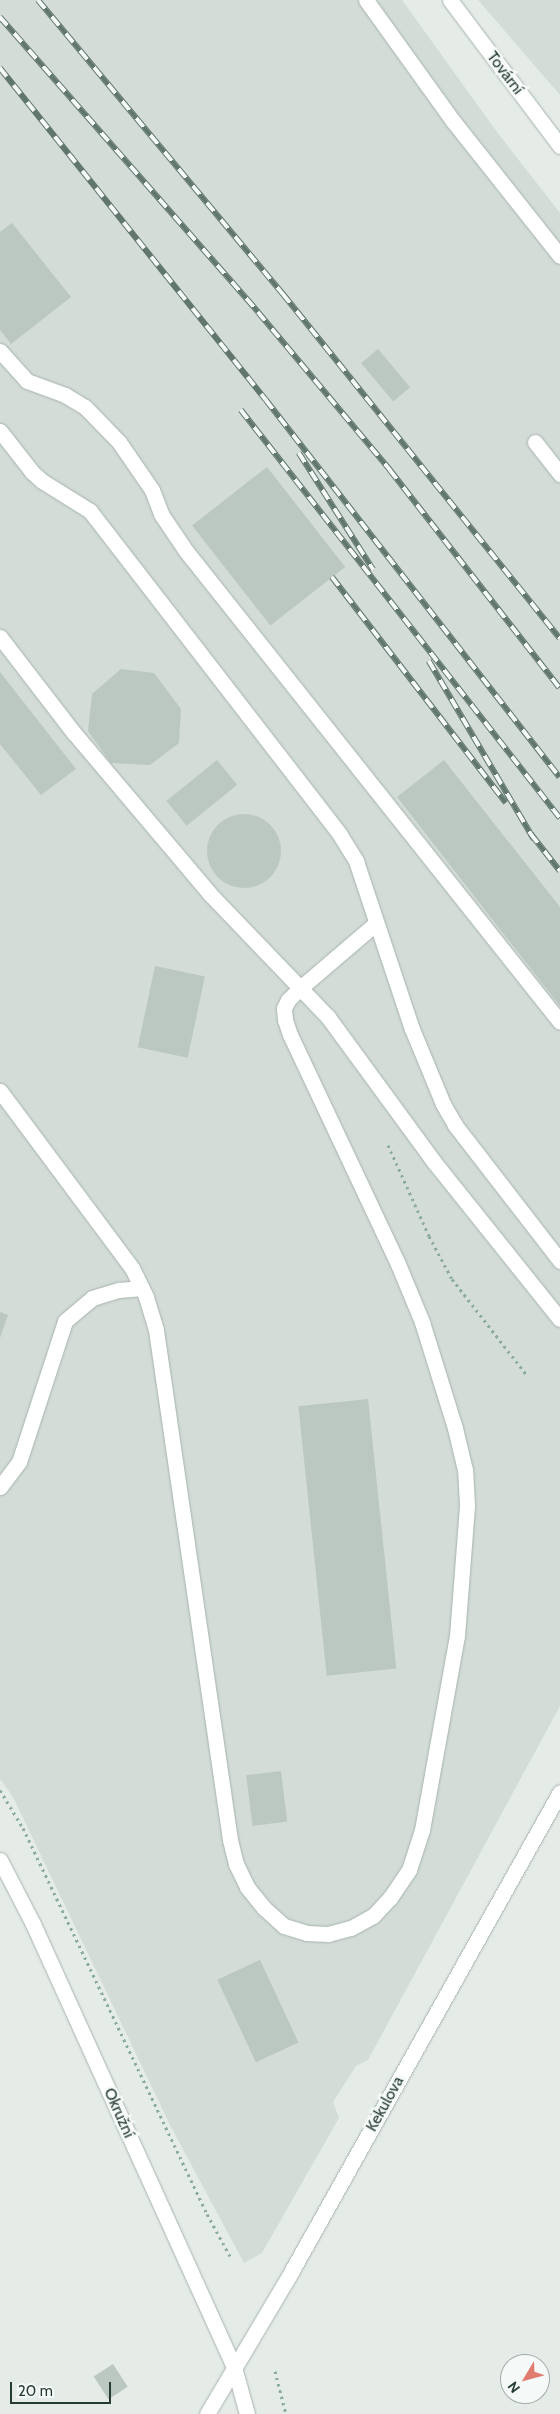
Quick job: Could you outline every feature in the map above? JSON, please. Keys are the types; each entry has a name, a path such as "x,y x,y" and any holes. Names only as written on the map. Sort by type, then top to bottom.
{"street":[{"path":"366,0 453,121 560,256"},
{"name":"Tovární","path":"450,0 560,146"},
{"path":"0,351 27,380 65,395 85,407 120,442 152,490 161,514 186,551 560,1022"},
{"path":"0,431 32,472 42,481 90,510 340,835 356,861 375,924 416,1038 443,1104 455,1125 560,1261"},
{"path":"535,442 560,474"},
{"path":"0,637 74,733 202,885 298,989 328,1017 434,1162 560,1319"},
{"path":"2,1097 132,1268 142,1288 156,1330 228,1830 236,1864 247,1887 264,1908 284,1926 307,1934 328,1934 351,1928 373,1916 390,1898 408,1870 422,1830 457,1636 467,1505 465,1470 455,1428 419,1314 290,1035 285,1020 284,1008 288,1000 298,989 375,924"},
{"path":"0,1487 19,1462 65,1321 92,1298 119,1290 142,1288"},
{"name":"Kekulova","path":"207,2414 290,2274 560,1792"},
{"name":"Okružní","path":"0,1860 34,1924 234,2367 247,2414"}],"path":[{"path":"386,1141 429,1236 452,1279 526,1374"},
{"path":"0,1790 23,1828 207,2214 230,2256"},
{"path":"274,2371 286,2414"}],"shaded area":[{"path":"0,0 402,0 497,132 560,213 560,1706 368,2060 356,2066 333,2102 339,2118 262,2253 244,2263 171,2127 13,1797 0,1779"},
{"path":"478,0 560,0 560,95"}],"building":[{"path":"12,223 71,297 11,344 0,330 0,232"},
{"path":"378,349 410,387 393,401 361,363"},
{"path":"267,467 345,567 270,626 192,525"},
{"path":"121,669 154,673 181,709 179,743 150,765 111,763 88,731 92,694"},
{"path":"0,672 76,769 41,795 0,744"},
{"path":"217,760 237,785 187,826 166,801"},
{"path":"444,760 560,907 560,1006 397,797"},
{"path":"237,814 251,814 265,820 275,830 281,844 281,858 275,872 265,882 251,888 237,888 223,882 213,872 207,858 207,844 213,830 223,820"},
{"path":"155,966 205,977 188,1058 138,1047"},
{"path":"0,1312 8,1315 0,1338"},
{"path":"368,1399 396,1669 327,1676 298,1406"},
{"path":"281,1771 287,1822 252,1826 246,1775"},
{"path":"260,1960 298,2042 256,2062 217,1980"},
{"path":"113,2364 128,2387 108,2399 94,2377"}],"railway":[{"path":"38,0 283,294 560,639"},
{"path":"0,17 258,312 390,470 560,688"},
{"path":"0,68 266,400 560,777"},
{"path":"241,410 560,818"},
{"path":"299,453 373,569"},
{"path":"332,577 506,803"},
{"path":"429,661 534,839"},
{"path":"531,834 560,871"}]}
